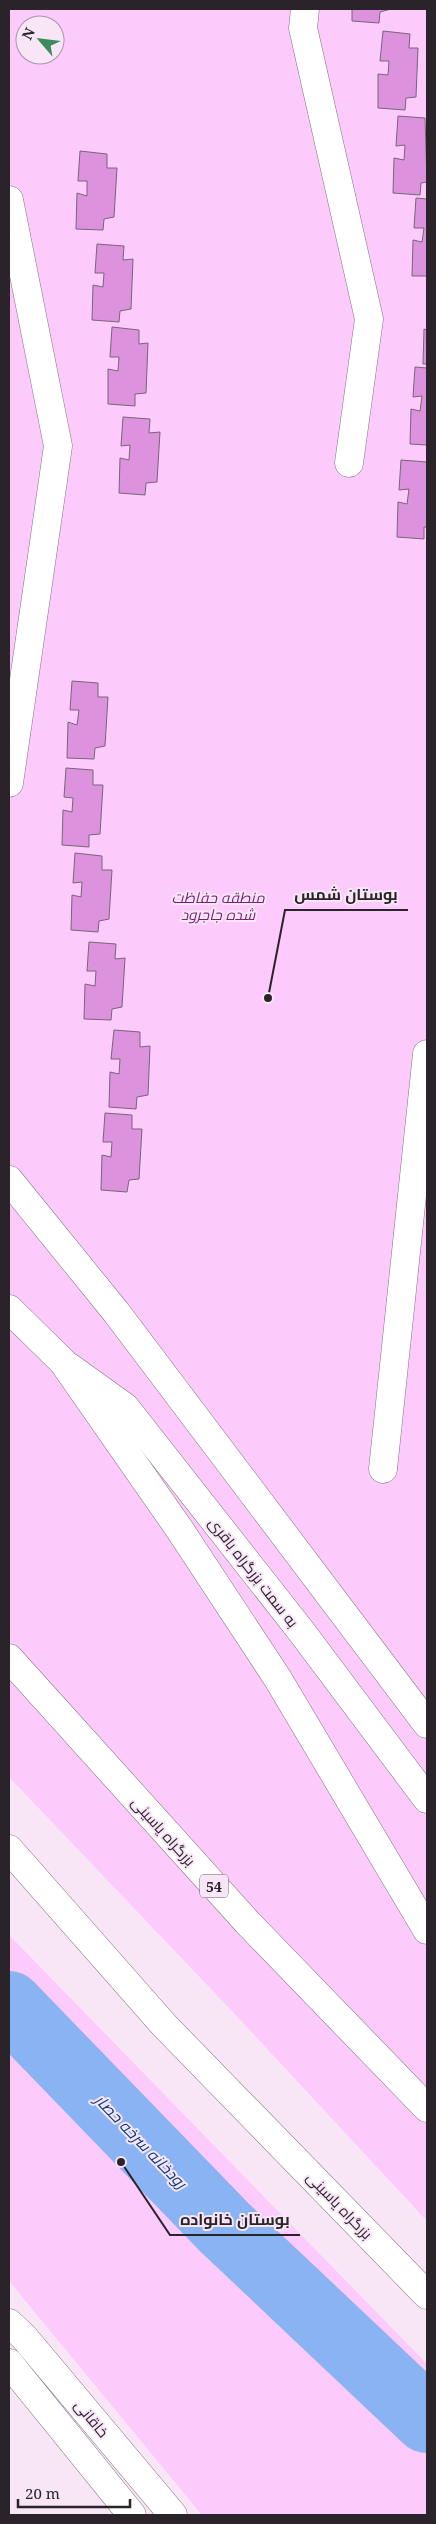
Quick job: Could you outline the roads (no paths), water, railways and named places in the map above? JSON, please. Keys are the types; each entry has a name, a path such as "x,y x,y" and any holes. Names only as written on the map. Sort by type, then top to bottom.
{"main road":[{"path":"305,9 303,28 368,319 349,463"},
{"path":"9,200 58,446 9,783"},
{"path":"383,1469 422,1145 427,1054"},
{"path":"9,1180 116,1312 427,1724"},
{"path":"9,1309 63,1362 180,1530 278,1680 427,1930"},
{"name":"به سمت بزرگراه باقری","path":"63,1362 125,1407 301,1631 427,1799"},
{"name":"بزرگراه یاسینی","path":"9,1658 247,1922 427,2108"},
{"name":"بزرگراه یاسینی","path":"9,1850 164,2025 427,2295"},
{"name":"خاقانی","path":"9,2323 24,2337 173,2515"},
{"name":"خاقانی","path":"9,2363 132,2515"}],"waterway":[{"name":"رودخانه سرخه حصار","path":"9,2005 225,2228 427,2419"}],"place":[{"name":"بوستان شمس","path":"268,998"},
{"name":"بوستان خانواده","path":"121,2162"}],"park label":[{"name":"منطقه حفاظت شده جاجرود","path":"218,906"}]}
